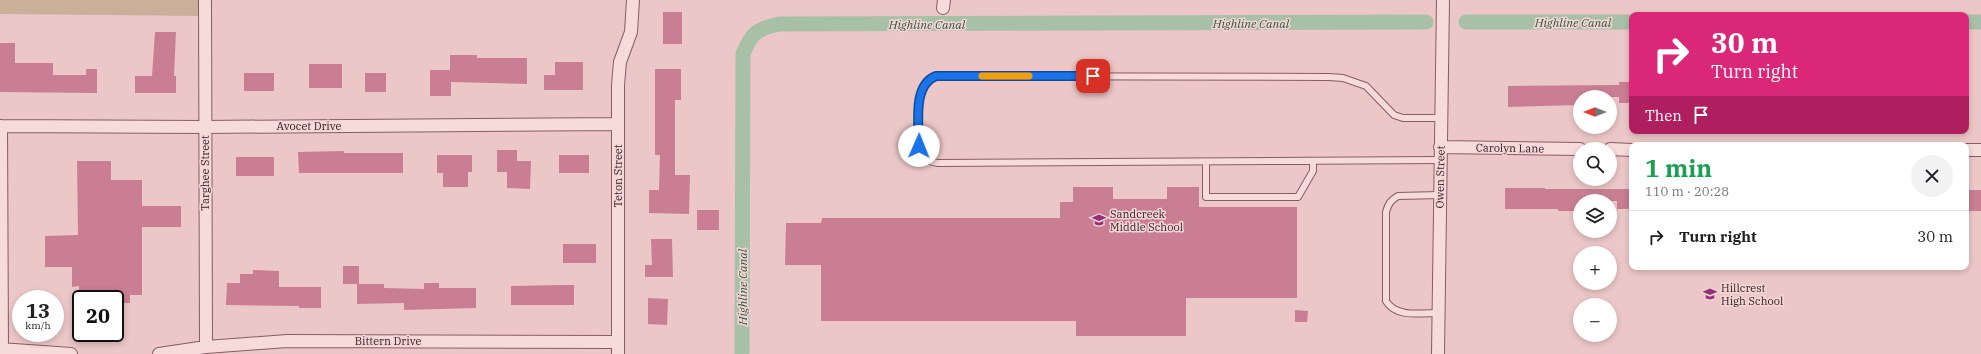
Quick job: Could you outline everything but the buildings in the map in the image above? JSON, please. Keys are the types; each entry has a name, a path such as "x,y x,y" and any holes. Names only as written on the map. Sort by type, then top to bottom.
{"street":[{"name":"Targhee Street","path":"205,0 204,127 206,347"},
{"name":"Teton Street","path":"618,354 618,124 620,62 631,32 633,0"},
{"name":"Owen Street","path":"1438,354 1443,0"},
{"name":"Avocet Drive","path":"1,126 204,127 618,124"},
{"path":"1,126 1,349 71,354"},
{"name":"Carolyn Lane","path":"1440,147 1573,149"},
{"path":"1617,149 1629,150"},
{"path":"1969,150 1981,150"},
{"name":"Bittern Drive","path":"159,354 206,347 287,341 618,342"}],"lane":[{"path":"1440,160 934,162 923,156 919,146 920,101 922,89 930,78 936,76 1336,77 1355,81 1366,86 1394,115 1403,118 1441,118"},
{"path":"1206,162 1206,197 1298,197 1313,171 1313,161"},
{"path":"1438,313 1403,313 1390,308 1386,301 1386,212 1387,206 1392,199 1398,196 1440,195"}],"shaded area":[{"path":"0,0 205,0 205,16 0,14"}],"waterway":[{"name":"Highline Canal","path":"742,354 743,54 749,41 760,30 779,24 1426,22"},
{"name":"Highline Canal","path":"1466,22 1629,22"},
{"name":"Highline Canal","path":"1969,22 1981,22"}],"slow traffic":[{"path":"982,76 1029,76"}],"place":[{"name":"Sandcreek Middle School","path":"1099,220"},
{"name":"Hillcrest High School","path":"1710,294"}],"route":[{"path":"919,146 920,101 922,89 930,78 936,76 1093,76"}]}
